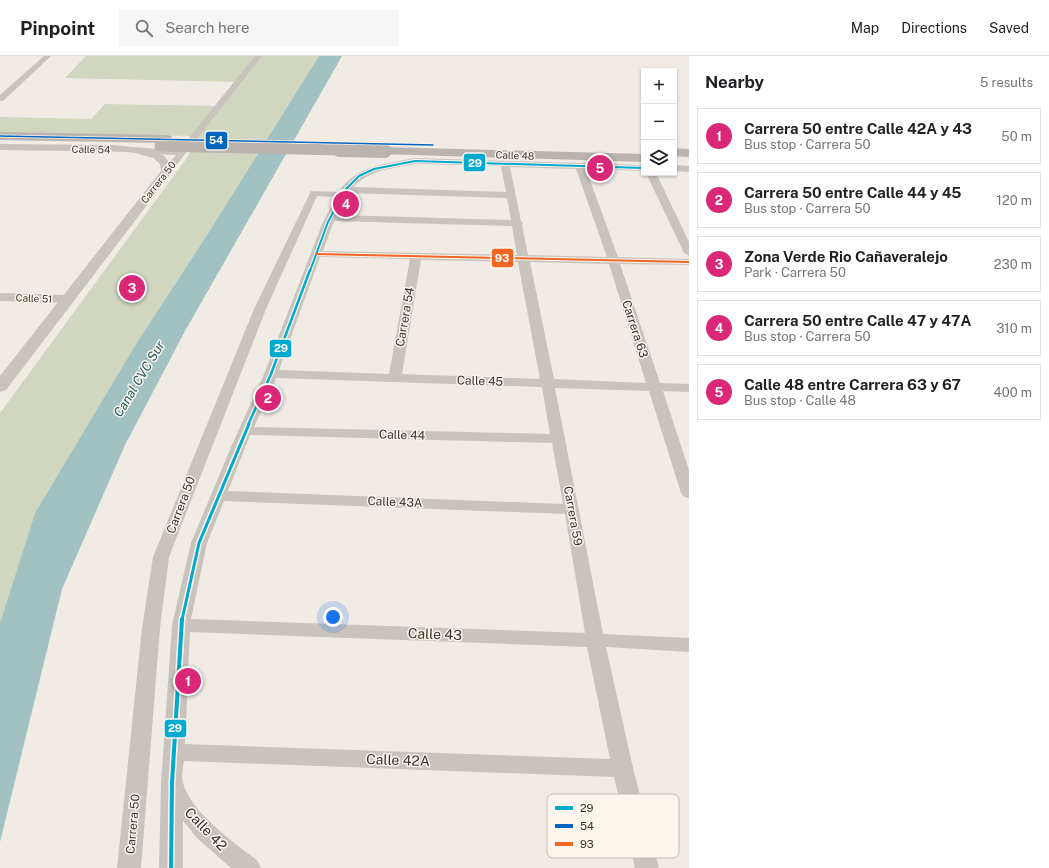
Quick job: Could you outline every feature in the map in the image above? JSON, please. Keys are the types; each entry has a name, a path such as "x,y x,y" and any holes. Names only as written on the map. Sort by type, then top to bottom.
{"main road":[{"name":"Calle 54","path":"0,136 387,148"},
{"name":"Calle 54","path":"0,143 164,142"},
{"name":"Calle 48","path":"387,148 641,152"},
{"name":"Calle 48","path":"387,148 641,158"},
{"path":"677,152 689,153"},
{"path":"677,159 689,160"}],"street":[{"path":"0,99 48,56"},
{"name":"Carrera 50","path":"0,387 181,152 259,56"},
{"name":"Calle 54","path":"0,147 181,152"},
{"path":"128,150 157,157 167,166 167,171"},
{"name":"Calle 48","path":"344,192 359,176 374,169 415,161 641,168"},
{"name":"Carrera 59","path":"505,164 525,259 595,640 628,794"},
{"name":"Carrera 63","path":"580,166 613,260 689,493"},
{"path":"677,168 689,169"},
{"path":"652,176 689,253"},
{"path":"171,868 172,783 181,625 199,543 271,374 330,218 344,192 512,195"},
{"name":"Carrera 50","path":"130,868 151,628 161,556 260,309 314,193 344,192"},
{"path":"330,218 518,223"},
{"path":"316,254 689,262"},
{"name":"Carrera 54","path":"395,378 416,256"},
{"name":"Calle 51","path":"0,297 69,299"},
{"name":"Calle 45","path":"271,374 689,388"},
{"name":"Calle 44","path":"246,431 559,439"},
{"name":"Calle 43A","path":"218,496 572,509"},
{"name":"Calle 43","path":"181,625 595,640 689,645"},
{"name":"Calle 42A","path":"174,752 622,768"},
{"name":"Calle 42","path":"172,783 179,798 206,833 250,868"},
{"name":"Carrera 59","path":"644,858 647,868"}],"green space":[{"path":"86,56 319,56 209,232 136,344 35,513 0,623 0,413 189,155 194,136 0,133 0,117 91,119 105,104 217,106 238,82 65,78"}],"water":[{"name":"Canal CVC Sur","path":"319,56 342,56 185,331 125,445 62,589 0,842 0,623 35,513 136,344 209,232"}],"transit line":[{"name":"54","path":"0,136 433,145"},
{"name":"29","path":"171,868 172,783 181,625 199,543 238,447 271,374 328,222 345,190 359,176 374,169 415,161 641,168"},
{"name":"93","path":"316,254 689,262"}],"place":[{"name":"Calle 48 entre Carrera 63 y 67","path":"600,168"},
{"name":"Carrera 50 entre Calle 47 y 47A","path":"346,204"},
{"name":"Zona Verde Rio Cañaveralejo","path":"132,288"},
{"name":"Carrera 50 entre Calle 44 y 45","path":"268,398"},
{"name":"Carrera 50 entre Calle 42A y 43","path":"188,681"}]}
